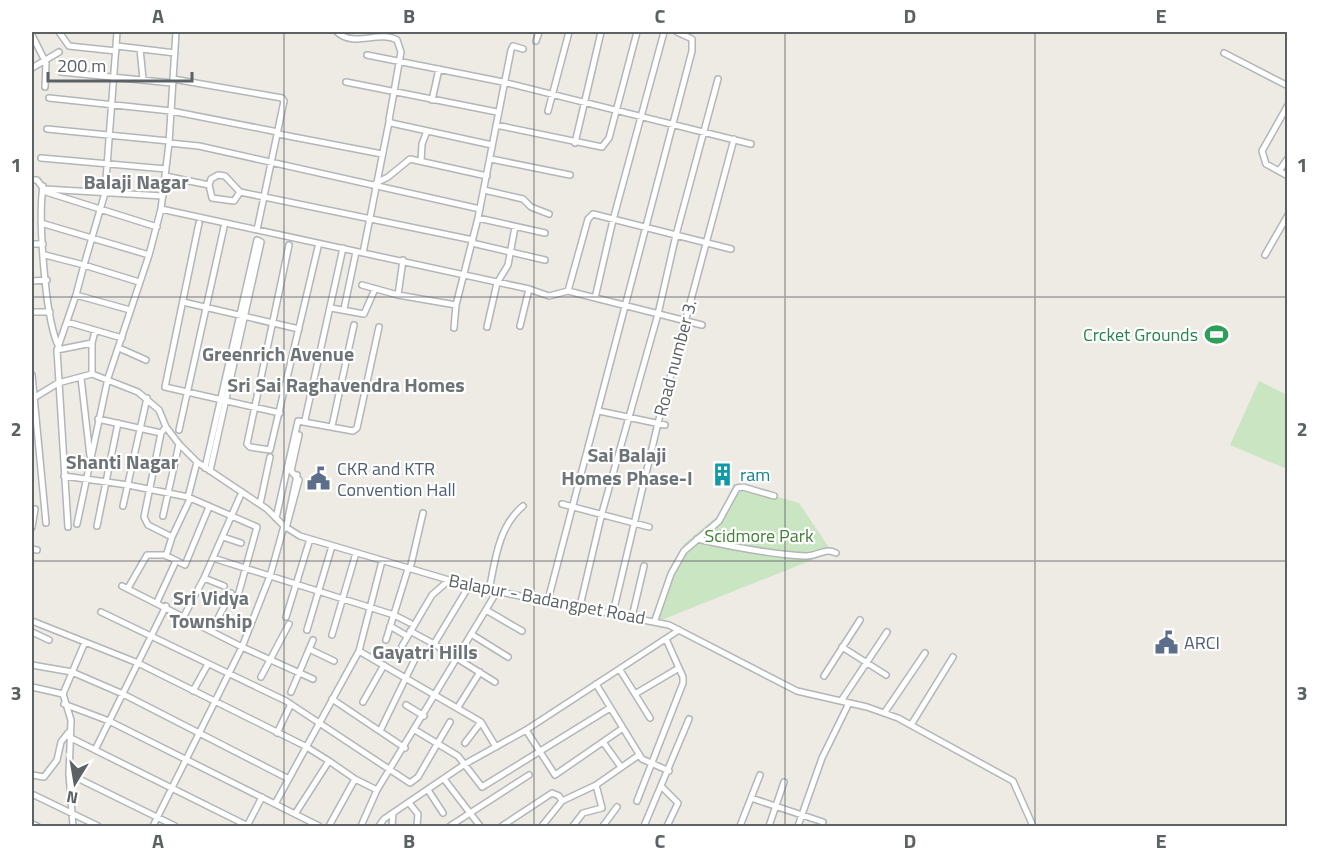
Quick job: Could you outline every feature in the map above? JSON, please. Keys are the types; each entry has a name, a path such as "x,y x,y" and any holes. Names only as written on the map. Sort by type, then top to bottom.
{"street":[{"path":"59,32 69,46 175,53"},
{"path":"57,346 76,295 102,210 108,164 117,32"},
{"path":"77,525 108,378 149,255 161,209 169,142 176,32"},
{"path":"337,32 342,36 358,39 393,38 401,52 369,218 344,309"},
{"path":"536,41 539,32"},
{"path":"548,111 569,32"},
{"path":"574,143 582,102 601,32"},
{"path":"496,125 602,147 609,138 638,32"},
{"path":"596,298 613,220 664,32"},
{"path":"548,600 694,43 689,36 677,32"},
{"path":"32,35 44,61 45,87"},
{"path":"454,328 456,305 491,159 503,82 512,47 523,49"},
{"path":"140,50 143,79"},
{"path":"32,68 59,52"},
{"path":"1224,53 1287,86"},
{"path":"367,55 503,82 751,144"},
{"path":"432,100 439,69"},
{"path":"61,72 172,81 282,98 284,101 278,133 257,230"},
{"path":"580,606 602,513 658,314 676,235 718,79"},
{"path":"346,82 497,112"},
{"path":"49,98 171,111 382,154"},
{"path":"1287,105 1262,151 1266,164 1287,176"},
{"path":"389,122 492,145"},
{"path":"47,129 110,134 199,146 480,209"},
{"path":"422,161 422,144 427,131"},
{"name":"Road number 3.","path":"613,613 704,242 734,140"},
{"path":"41,158 166,172 209,184"},
{"path":"1280,171 1287,158"},
{"path":"491,159 570,175"},
{"path":"375,185 407,160 422,161 487,176"},
{"path":"209,184 218,175 225,176 240,192 473,241 511,253 545,260"},
{"path":"32,180 37,180 46,192 157,226"},
{"path":"209,184 210,194 216,200 234,201 240,192"},
{"path":"43,188 163,196"},
{"path":"43,188 39,209 50,312 57,346 68,527"},
{"path":"484,190 523,199 536,210 549,214"},
{"path":"161,209 359,253 403,260 497,284 529,289 549,296 568,291 702,325"},
{"path":"568,291 590,215 602,215 613,220 731,249"},
{"path":"1265,255 1287,215"},
{"path":"478,218 545,233"},
{"path":"41,223 149,255"},
{"path":"199,223 164,384 167,389 280,413"},
{"path":"179,430 224,227"},
{"path":"487,327 497,284 508,266 515,227"},
{"path":"207,469 261,241 256,241 242,315"},
{"path":"32,244 43,244"},
{"path":"289,245 254,406 247,444 250,447 271,449 318,247"},
{"path":"305,420 343,249"},
{"path":"45,255 139,282"},
{"path":"398,295 403,260"},
{"path":"32,281 47,280"},
{"path":"362,285 398,295 456,305"},
{"path":"331,308 364,314 375,289"},
{"path":"520,326 529,289"},
{"path":"76,295 130,310"},
{"path":"183,302 299,329"},
{"path":"32,312 50,312"},
{"path":"67,322 122,338"},
{"path":"332,426 354,325"},
{"path":"276,518 298,421 305,420 353,431 357,428 379,327"},
{"path":"32,399 58,383 92,374 92,343 95,331"},
{"path":"57,346 92,343"},
{"path":"119,348 147,360"},
{"name":"Balapur - Badangpet Road","path":"92,374 108,378 147,398 159,410 166,427 179,444 197,462 260,504 285,527 310,539 448,581 489,591 655,620 797,691 885,712 911,724 1013,781 1034,826"},
{"path":"32,375 32,399 46,523"},
{"path":"81,378 90,457"},
{"path":"123,506 147,398"},
{"path":"599,411 665,425"},
{"path":"98,419 161,433"},
{"path":"97,526 118,423"},
{"path":"166,427 161,433 149,489 145,522 172,537"},
{"path":"153,826 242,647 270,576 293,508 297,475 291,471 299,435"},
{"path":"163,516 179,444"},
{"path":"260,504 270,457"},
{"path":"166,556 189,498 197,462"},
{"path":"64,476 128,485 189,498 258,527 239,592"},
{"path":"655,620 670,574 689,544 719,521 737,488 743,487 774,496"},
{"path":"184,616 204,578 242,492"},
{"path":"562,504 649,527"},
{"path":"489,591 499,545 510,517 523,506"},
{"path":"209,507 185,565 166,556 144,557 125,587 166,606 242,647 313,680"},
{"path":"32,527 34,509 45,511"},
{"path":"386,640 409,569 423,513"},
{"path":"223,537 241,543"},
{"path":"286,617 310,539"},
{"path":"697,539 774,554 806,556 829,550 836,553"},
{"path":"307,630 332,546"},
{"path":"332,635 356,553"},
{"path":"213,558 394,615 410,623"},
{"path":"158,602 176,561"},
{"path":"275,804 287,778 359,651 382,561"},
{"path":"632,617 644,566"},
{"path":"204,578 224,586"},
{"path":"402,646 432,595 448,581"},
{"path":"427,657 469,586"},
{"path":"361,826 377,790 405,748 496,592"},
{"path":"212,630 231,593"},
{"path":"95,750 166,606"},
{"path":"486,610 522,631"},
{"path":"101,612 291,704 412,783 450,722"},
{"path":"824,676 860,620"},
{"path":"32,621 138,663 277,732 377,790"},
{"path":"261,677 289,624"},
{"path":"390,627 434,644 495,682"},
{"path":"379,826 393,813 465,764 526,730 679,630"},
{"path":"32,632 49,640"},
{"path":"841,701 887,632"},
{"path":"471,634 508,657"},
{"path":"637,801 680,692 683,677 666,639"},
{"path":"291,692 313,640"},
{"path":"73,826 69,774 71,720 64,704 63,694 85,642"},
{"path":"842,647 886,675"},
{"path":"309,649 334,661"},
{"path":"359,651 481,722 496,747"},
{"path":"885,712 925,653"},
{"path":"911,724 953,657"},
{"path":"380,731 415,659"},
{"path":"193,691 208,664"},
{"path":"32,665 72,672 123,694 287,778"},
{"path":"363,702 384,666"},
{"path":"635,694 679,668"},
{"path":"620,670 650,718"},
{"path":"458,707 480,672"},
{"path":"596,684 639,755 651,764 669,771"},
{"path":"32,687 63,694"},
{"path":"332,699 405,748"},
{"path":"798,826 822,758 849,703"},
{"path":"64,704 109,721 318,826"},
{"path":"277,732 291,704"},
{"path":"406,705 424,716"},
{"path":"415,730 438,743 465,764 482,787 610,708"},
{"path":"644,826 689,719"},
{"path":"465,743 481,722"},
{"path":"526,730 555,775 623,728"},
{"path":"69,735 247,826 262,797"},
{"path":"32,775 44,777 57,760 61,742 69,735"},
{"path":"603,742 621,767"},
{"path":"542,826 562,801 596,785 639,755"},
{"path":"295,814 329,761"},
{"path":"69,774 175,826"},
{"path":"740,826 760,774"},
{"path":"450,826 529,775"},
{"path":"444,778 480,826"},
{"path":"329,826 355,779"},
{"path":"769,826 784,782"},
{"path":"596,785 602,808 611,815"},
{"path":"662,787 678,803 667,826"},
{"path":"428,790 443,813"},
{"path":"502,826 552,793 559,796 562,801"},
{"path":"34,795 98,826"},
{"path":"751,798 803,813 823,822"},
{"path":"409,803 418,814 417,826"},
{"path":"603,826 617,807"},
{"path":"573,826 583,813 602,808"},
{"path":"392,826 393,813"},
{"path":"32,824 37,826"}],"green space":[{"path":"1259,381 1287,395 1287,469 1230,445"},
{"name":"Scidmore Park","path":"734,484 799,503 832,552 659,621 656,607 666,587 668,571 684,544 721,513"}],"place":[{"name":"Crcket Grounds","path":"1216,334"},
{"name":"ram","path":"722,474"},
{"name":"CKR and KTR Convention Hall","path":"319,478"},
{"name":"ARCI","path":"1166,642"}],"district":[{"name":"Balaji Nagar","path":"136,181"},
{"name":"Greenrich Avenue","path":"278,353"},
{"name":"Sri Sai Raghavendra Homes","path":"346,384"},
{"name":"Shanti Nagar","path":"122,461"},
{"name":"Sai Balaji Homes Phase-I","path":"627,466"},
{"name":"Sri Vidya Township","path":"211,608"},
{"name":"Gayatri Hills","path":"425,651"}]}
